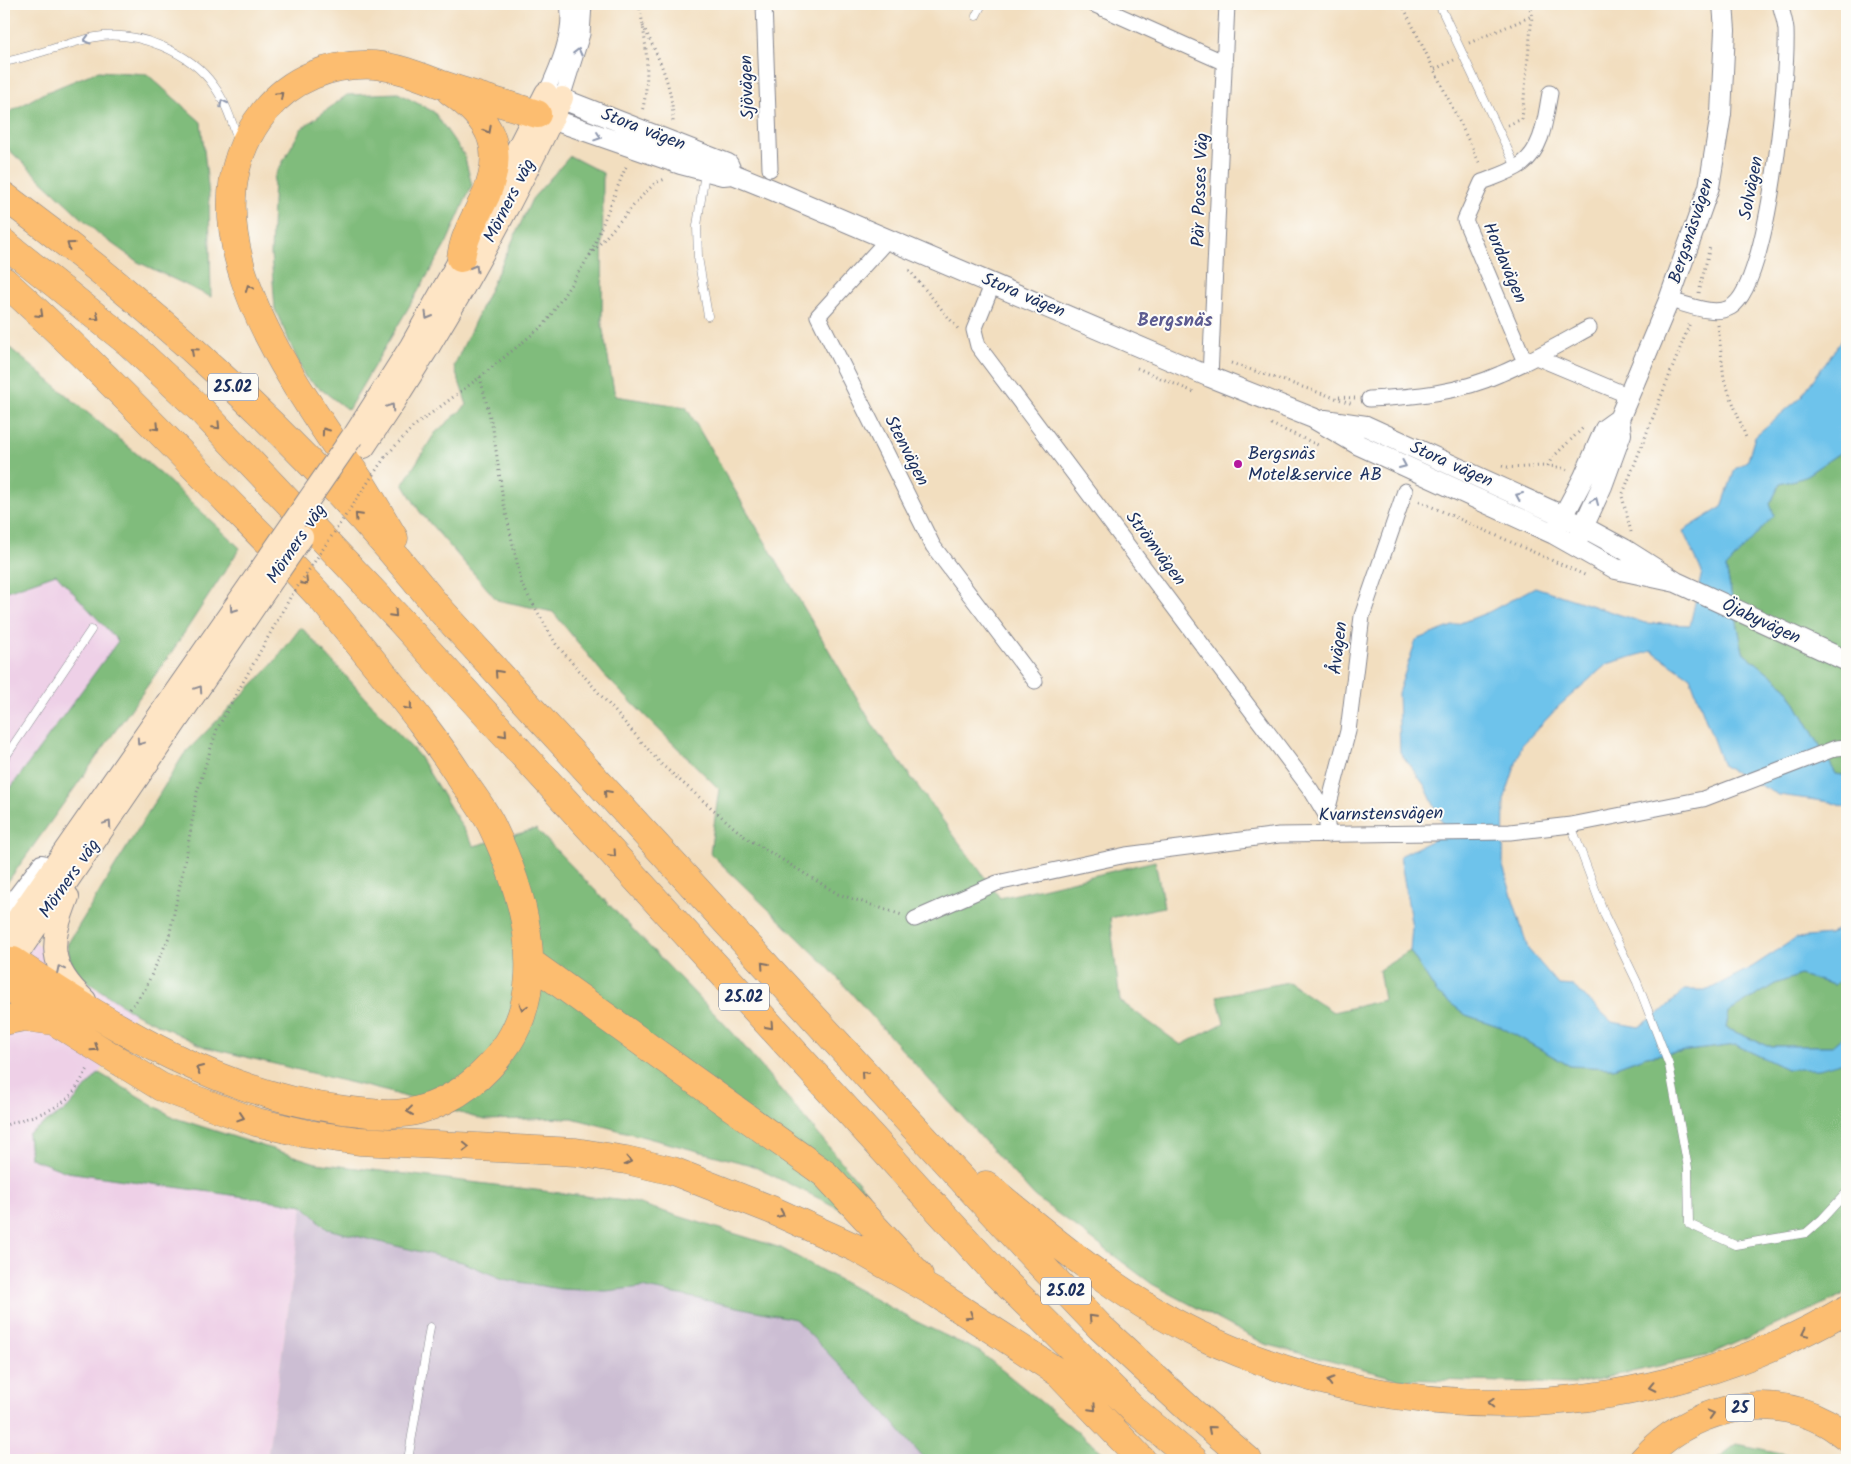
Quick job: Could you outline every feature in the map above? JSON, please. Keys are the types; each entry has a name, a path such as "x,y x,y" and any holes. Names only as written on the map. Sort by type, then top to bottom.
{"highway":[{"path":"436,605 359,480 304,398 261,319 236,252 231,212 235,166 241,148 257,121 276,98 301,80 342,66 374,65 410,72 441,84 549,106"},
{"path":"441,84 464,101 478,115 489,130 495,153 491,181 463,242 461,258"},
{"name":"25.02","path":"4,196 78,251 240,394 400,560 436,605 896,1108 1100,1327 1190,1410 1248,1460"},
{"name":"25.02","path":"4,243 128,343 201,410 268,479 982,1257 1076,1354 1134,1409 1194,1460"},
{"path":"4,281 98,367 322,600 432,734 489,820 512,871 525,924 530,962 526,1003 515,1032 494,1064 451,1098 416,1111 378,1114 329,1108 270,1094 217,1077 176,1058 116,1016 66,996 6,962"},
{"path":"6,962 54,1021 161,1087 256,1122 308,1134 360,1141 576,1152 626,1160 673,1171 728,1191 789,1217 856,1248 937,1294 1059,1373 1142,1460"},
{"path":"530,962 825,1174 937,1294"},
{"path":"4,1021 24,1017 54,1021"},
{"path":"896,1108 1032,1223 1082,1261 1152,1308 1196,1333 1240,1352 1294,1372 1345,1386 1403,1396 1462,1402 1539,1403 1604,1396 1669,1384 1715,1369 1764,1351 1806,1332 1847,1309"},
{"name":"25","path":"1643,1460 1657,1445 1679,1428 1702,1416 1728,1408 1781,1408 1806,1414 1826,1422 1847,1437"}],"main road":[{"name":"Mörners väg","path":"358,442 549,106"},
{"name":"Mörners väg","path":"6,962 73,857 267,573 358,442 406,384 482,256 549,106"},
{"path":"73,857 56,929 55,953 60,972 68,983 116,1016"}],"street":[{"path":"549,106 569,24 568,4"},
{"path":"549,106 582,34 584,4"},
{"name":"Sjövägen","path":"764,4 770,170"},
{"path":"1092,4 1225,63"},
{"name":"Pär Posses Väg","path":"1211,367 1227,4"},
{"name":"Bergsnäsvägen","path":"1554,534 1584,477 1605,429 1619,419 1630,396 1669,300 1709,187 1721,114 1725,30 1723,4"},
{"name":"Solvägen","path":"1717,312 1731,308 1744,297 1756,261 1776,167 1785,96 1786,28 1780,4"},
{"name":"Hordavägen","path":"1530,359 1465,220 1482,182 1516,167 1533,153 1542,137 1550,93"},
{"name":"Stora vägen","path":"549,106 728,164 733,174"},
{"name":"Stora vägen","path":"549,106 592,135 704,178 733,174 993,283 1211,367 1313,418 1359,445 1554,534 1574,545"},
{"name":"Stenvägen","path":"889,238 818,316 933,546 1035,680"},
{"path":"978,346 974,330 993,283"},
{"path":"1669,300 1717,312"},
{"path":"1365,403 1421,396 1500,375 1589,328"},
{"name":"Strömvägen","path":"978,346 1305,782 1326,815 1328,835"},
{"path":"1530,359 1630,396"},
{"name":"Stora vägen","path":"1313,418 1366,426 1584,527"},
{"name":"Bergsnäsvägen","path":"1574,545 1602,486 1621,434 1619,419"},
{"name":"Åvägen","path":"1326,815 1348,731 1362,616 1405,491"},
{"name":"Öjabyvägen","path":"1584,527 1624,549 1676,582 1847,661"},
{"name":"Öjabyvägen","path":"1574,545 1616,568 1676,582"},
{"name":"Kvarnstensvägen","path":"915,920 997,883 1126,855 1279,835 1510,832 1571,825 1703,799 1842,748"},
{"path":"4,910 17,898 52,852 73,857"}],"lane":[{"path":"976,16 982,4"},
{"path":"1440,4 1516,167"},
{"path":"4,62 36,56 98,37 124,37 148,41 170,50 194,65 214,85 230,115 241,148"},
{"path":"704,178 697,226 698,257 708,316"},
{"path":"4,759 91,630"},
{"path":"1571,825 1605,916 1637,982 1669,1065 1688,1168 1689,1224 1735,1245 1806,1233 1847,1192"},
{"path":"408,1460 430,1327"}],"path":[{"path":"638,4 643,26 648,90 642,112"},
{"path":"1402,4 1480,164"},
{"path":"1498,129 1522,120 1532,16 1529,4"},
{"path":"1460,47 1532,16"},
{"path":"643,26 662,64 670,89 673,131"},
{"path":"1434,69 1463,55"},
{"path":"590,255 630,158"},
{"path":"116,1016 145,989 169,937 197,792 217,729 292,595 385,457 413,427 480,378 545,324 590,255 655,183 667,178 704,178"},
{"path":"908,269 955,327 978,346"},
{"path":"1717,312 1724,379 1747,440"},
{"path":"1131,366 1198,394"},
{"path":"1211,367 1365,403"},
{"path":"480,378 493,429 503,500 522,585 556,644 662,764 745,837 838,894 915,920"},
{"path":"1269,423 1321,446"},
{"path":"1548,466 1550,459 1586,425"},
{"path":"1496,464 1521,468 1548,466 1563,468 1584,477"},
{"path":"1602,486 1622,496 1632,531 1624,549"},
{"path":"1405,491 1422,503 1594,579"},
{"path":"5,1125 50,1111 69,1098 92,1064"}],"shaded area":[{"path":"56,574 118,641 4,797 4,592"},
{"path":"4,919 83,980 134,1013 99,1073 67,1109 28,1134 30,1158 67,1172 303,1205 267,1460 4,1460"},
{"path":"303,1205 327,1229 462,1262 503,1279 560,1289 606,1291 642,1287 795,1319 880,1407 925,1460 267,1460"}],"green space":[{"path":"98,71 147,74 201,122 209,196 211,297 138,262 100,235 7,148 4,137 4,115 42,94"},
{"path":"398,93 434,112 464,155 472,185 446,244 348,410 305,377 275,309 271,254 274,178 301,129 347,95"},
{"path":"570,156 603,173 602,325 615,396 686,407 874,727 1000,898 1155,861 1164,907 1110,918 1120,1001 1181,1045 1224,1023 1217,996 1288,982 1333,1012 1384,1000 1379,970 1410,951 1437,993 1466,1015 1501,1027 1570,1066 1613,1068 1646,1056 1736,1045 1787,1069 1847,1061 1847,1290 1841,1296 1706,1356 1575,1384 1399,1379 1265,1344 1152,1284 1034,1196 824,963 710,853 719,789 605,676 553,612 497,600 420,512 403,484 435,433 467,405 454,366 532,199"},
{"path":"4,343 161,474 240,548 173,650 4,887 4,797 118,641 56,574 4,592"},
{"path":"1847,448 1847,776 1836,774 1787,688 1743,652 1726,568 1773,515 1770,504 1780,484 1802,478"},
{"path":"301,627 419,756 474,846 536,829 732,1032 867,1192 879,1228 751,1165 572,1118 484,1120 389,1092 205,1047 134,1013 73,972 67,945 184,754 271,666"},
{"path":"1800,975 1834,985 1847,975 1847,1033 1832,1046 1767,1046 1726,1028 1729,1012 1775,984"},
{"path":"99,1073 175,1118 316,1163 633,1202 781,1248 915,1321 980,1352 1112,1460 925,1460 880,1407 795,1319 642,1287 606,1291 560,1289 503,1279 462,1262 327,1229 303,1205 67,1172 30,1158 28,1134 67,1109"},
{"path":"1737,1444 1796,1456 1800,1460 1715,1460"}],"water":[{"path":"1847,326 1847,448 1802,478 1780,484 1770,504 1774,515 1726,568 1743,652 1787,688 1836,774 1847,776 1847,808 1830,802 1779,795 1723,766 1690,677 1652,651 1607,664 1560,705 1522,745 1504,800 1503,866 1528,949 1559,985 1573,986 1612,1022 1639,1027 1661,1012 1684,990 1708,990 1752,967 1796,938 1829,935 1847,923 1847,975 1834,985 1800,975 1775,984 1729,1012 1726,1028 1767,1046 1832,1046 1847,1033 1847,1061 1819,1069 1787,1069 1736,1045 1646,1056 1613,1068 1570,1066 1501,1027 1466,1015 1437,993 1410,951 1412,927 1400,856 1447,833 1425,786 1400,752 1398,693 1416,640 1489,612 1535,587 1645,623 1690,625 1702,572 1683,531 1722,507 1735,469 1748,460 1755,436 1800,398 1841,341"}],"place":[{"name":"Bergsnäs Motel&service AB","path":"1238,464"}],"district":[{"name":"Bergsnäs","path":"1175,321"}]}
